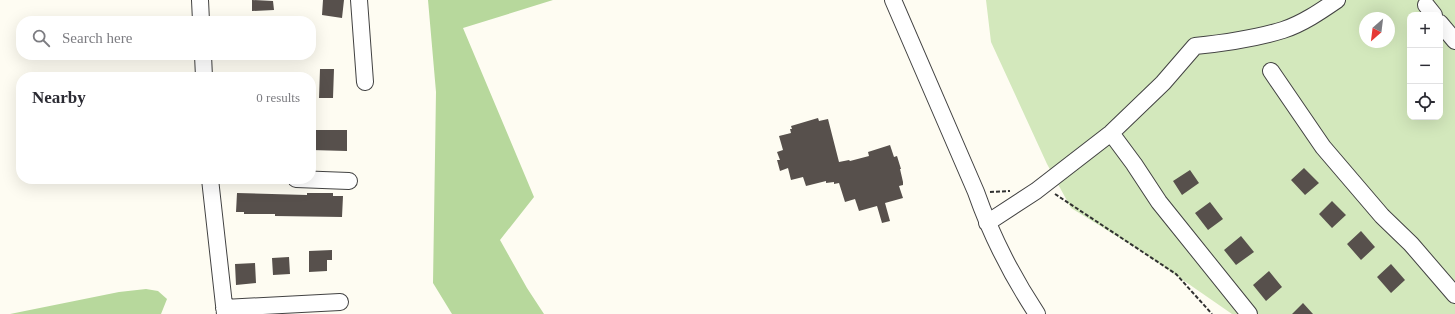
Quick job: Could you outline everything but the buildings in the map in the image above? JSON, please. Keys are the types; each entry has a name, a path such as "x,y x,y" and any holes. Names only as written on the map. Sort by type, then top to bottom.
{"street":[{"path":"200,0 201,16"},
{"path":"359,0 365,82"},
{"path":"892,0 976,192 987,223 1025,296 1037,314"},
{"path":"987,223 1036,191 1111,132 1163,84 1195,46 1231,42 1284,29 1319,13 1337,0"},
{"path":"1443,27 1455,41"},
{"path":"203,60 204,72"},
{"path":"1271,71 1333,158 1382,216 1411,244 1455,296"},
{"path":"1111,132 1159,202 1249,314"},
{"path":"316,180 349,181"},
{"path":"211,184 224,311 340,302"}],"path":[{"path":"1036,191 1050,190 1176,274 1212,314"},
{"path":"976,192 1014,191"}],"green space":[{"path":"428,0 553,0 463,28 534,197 500,240 527,288 544,314 452,314 433,283 436,92"},
{"path":"986,0 1455,0 1455,314 1232,314 1141,251 1071,208 1047,164 991,42"},
{"path":"146,289 158,291 167,299 161,314 10,314 119,292"}]}
